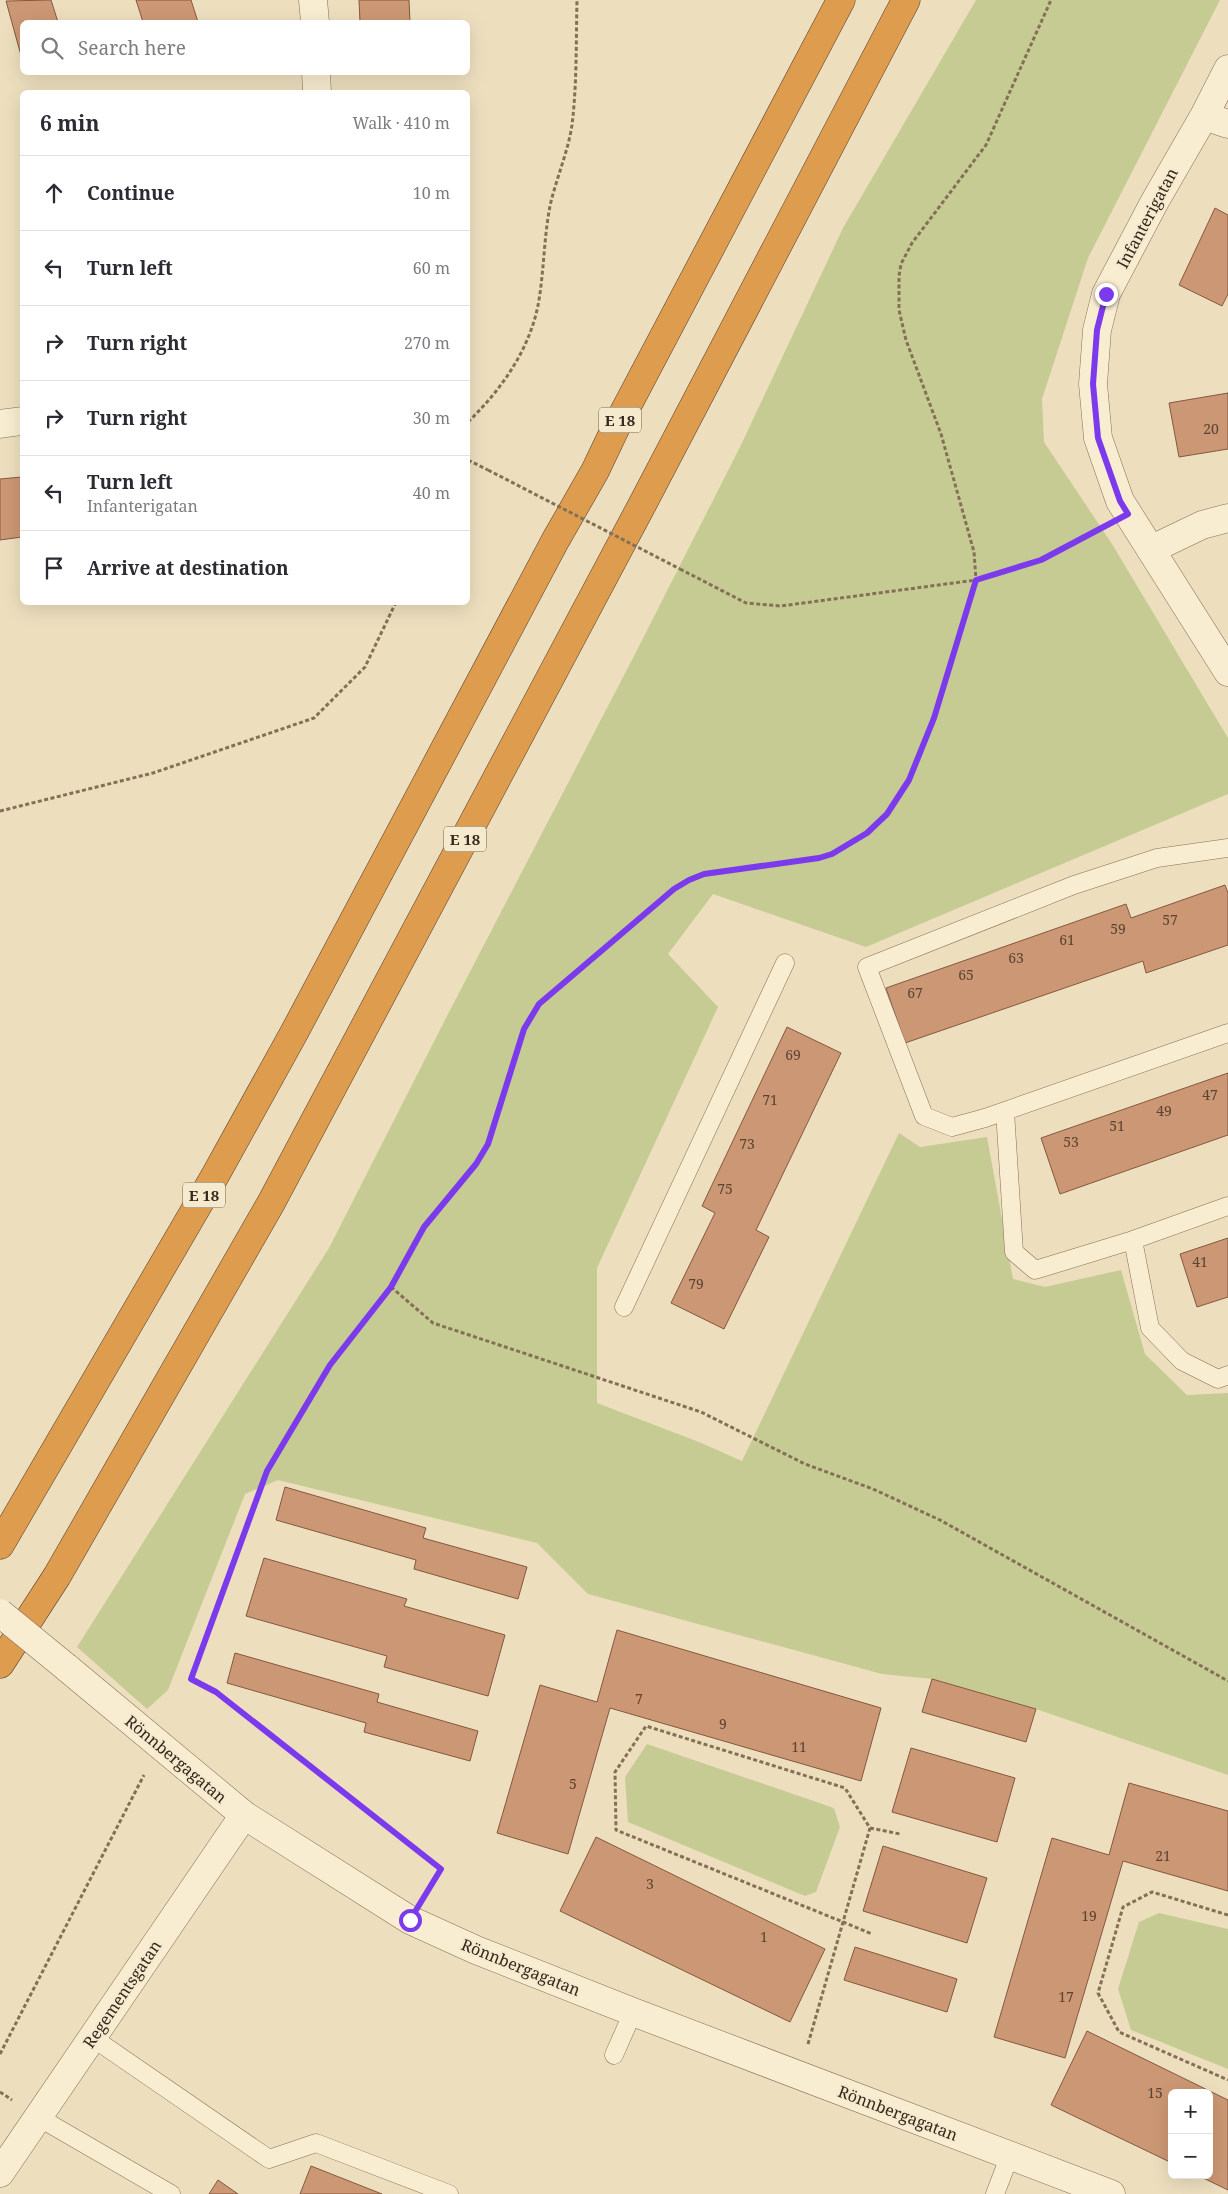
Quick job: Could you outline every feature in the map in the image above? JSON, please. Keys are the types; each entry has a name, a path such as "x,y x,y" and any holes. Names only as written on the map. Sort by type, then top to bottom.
{"highway":[{"name":"E 18","path":"0,1545 216,1174 294,1031 555,541 596,471 615,429 841,0"},
{"name":"E 18","path":"0,1664 57,1576 271,1203 646,497 906,0"}],"street":[{"path":"313,0 315,20"},
{"name":"Infanterigatan","path":"1228,69 1216,120 1155,201 1106,294 1097,330 1093,384 1098,438 1120,501 1228,672"},
{"path":"316,75 317,90"},
{"path":"0,424 20,421"},
{"path":"1152,549 1202,525 1228,518"},
{"name":"Rönnbergagatan","path":"0,1614 244,1815 410,1920 476,1950 632,2012 1112,2194"},
{"name":"Regementsgatan","path":"0,2173 244,1815"}],"lane":[{"path":"1228,848 1148,861 1074,885 867,967 924,1116 952,1127 1005,1111 1228,1032"},
{"path":"624,1307 785,963"},
{"path":"1005,1111 1014,1252 1035,1270 1132,1240 1228,1206"},
{"path":"1132,1240 1150,1328 1182,1361 1218,1379 1228,1375"},
{"path":"614,2055 632,2012"},
{"path":"93,2038 269,2159 316,2144 449,2194"},
{"path":"38,2118 171,2194"},
{"path":"995,2194 1010,2156"}],"path":[{"path":"470,420 504,382 513,367 529,335 539,301 550,205 572,127 577,0"},
{"path":"410,1920 441,1869 216,1692 191,1679 267,1471 330,1365 391,1287 424,1227 476,1164 488,1144 524,1029 539,1004 674,889 704,874 819,858 832,854 867,833 887,814 909,780 934,718 976,580 974,552 942,434 906,340 899,310 901,264 912,243 986,145 1051,0"},
{"path":"470,461 746,603 781,606 976,580 1041,560 1128,514"},
{"path":"0,810 153,773 314,718 365,667 395,605"},
{"path":"391,1287 433,1323 701,1412 805,1464 874,1489 907,1504 940,1520 1228,1681"},
{"path":"872,1934 616,1830 615,1772 646,1726 845,1788 870,1828 900,1834"},
{"path":"0,2054 145,1774"},
{"path":"799,2076 870,1828"},
{"path":"1228,1914 1152,1892 1123,1907 1098,1993 1119,2032 1228,2080"}],"green space":[{"path":"976,0 1220,0 1088,258 1042,399 1044,442 1112,544 1228,738 1228,794 866,947 713,894 668,954 718,1007 597,1268 597,1403 699,1442 742,1461 899,1133 920,1147 987,1137 1013,1279 1045,1287 1121,1270 1145,1354 1187,1395 1228,1393 1228,1775 1036,1709 932,1679 882,1674 588,1594 537,1543 278,1480 245,1494 168,1690 147,1709 77,1647 329,1248 740,447 843,228"},
{"path":"647,1744 834,1808 840,1827 816,1892 805,1896 628,1822 625,1777"},
{"path":"1159,1913 1228,1929 1228,2069 1131,2030 1118,1989 1139,1922"}],"building":[{"path":"51,0 57,20 20,20 20,52 6,1"},
{"path":"136,0 191,0 197,20 142,20"},
{"path":"359,0 409,0 410,20 360,20"},
{"path":"1215,208 1228,215 1228,294 1222,306 1179,285"},
{"path":"1228,393 1228,449 1179,457 1169,403"},
{"path":"20,477 20,537 0,540 0,479"},
{"path":"1225,885 1228,893 1228,945 1146,973 1143,961 905,1043 886,988 1126,904 1131,918"},
{"path":"787,1027 841,1053 756,1230 769,1237 724,1329 671,1303 715,1213 702,1206"},
{"path":"1228,1073 1228,1135 1060,1194 1041,1138"},
{"path":"1228,1238 1228,1297 1197,1307 1180,1254"},
{"path":"285,1487 426,1528 423,1538 527,1567 518,1599 414,1569 416,1560 276,1520"},
{"path":"264,1558 407,1599 404,1606 505,1635 488,1696 384,1667 387,1656 246,1616"},
{"path":"617,1630 881,1708 861,1781 610,1708 568,1854 497,1833 540,1685 597,1702"},
{"path":"235,1653 379,1694 377,1702 478,1731 470,1761 364,1732 366,1723 227,1683"},
{"path":"932,1679 1036,1709 1026,1742 922,1712"},
{"path":"911,1748 1015,1778 997,1842 892,1812"},
{"path":"1129,1783 1228,1811 1228,1891 1123,1861 1065,2058 994,2037 1052,1838 1109,1855"},
{"path":"596,1837 825,1949 790,2022 560,1911"},
{"path":"883,1846 987,1878 967,1943 863,1911"},
{"path":"855,1947 957,1979 947,2012 844,1980"},
{"path":"1087,2031 1206,2089 1168,2089 1168,2161 1051,2105"},
{"path":"1213,2093 1228,2100 1228,2190 1205,2179 1213,2179"},
{"path":"311,2166 382,2194 300,2194"},
{"path":"218,2180 238,2194 209,2194"}],"route":[{"path":"410,1920 441,1869 216,1692 191,1679 267,1471 330,1365 391,1287 424,1227 476,1164 488,1144 524,1029 530,1016 539,1004 674,889 689,880 704,874 819,858 844,848 867,833 896,804 909,780 934,718 976,580 1041,560 1128,514 1120,501 1098,438 1093,384 1097,330 1106,294"}]}
